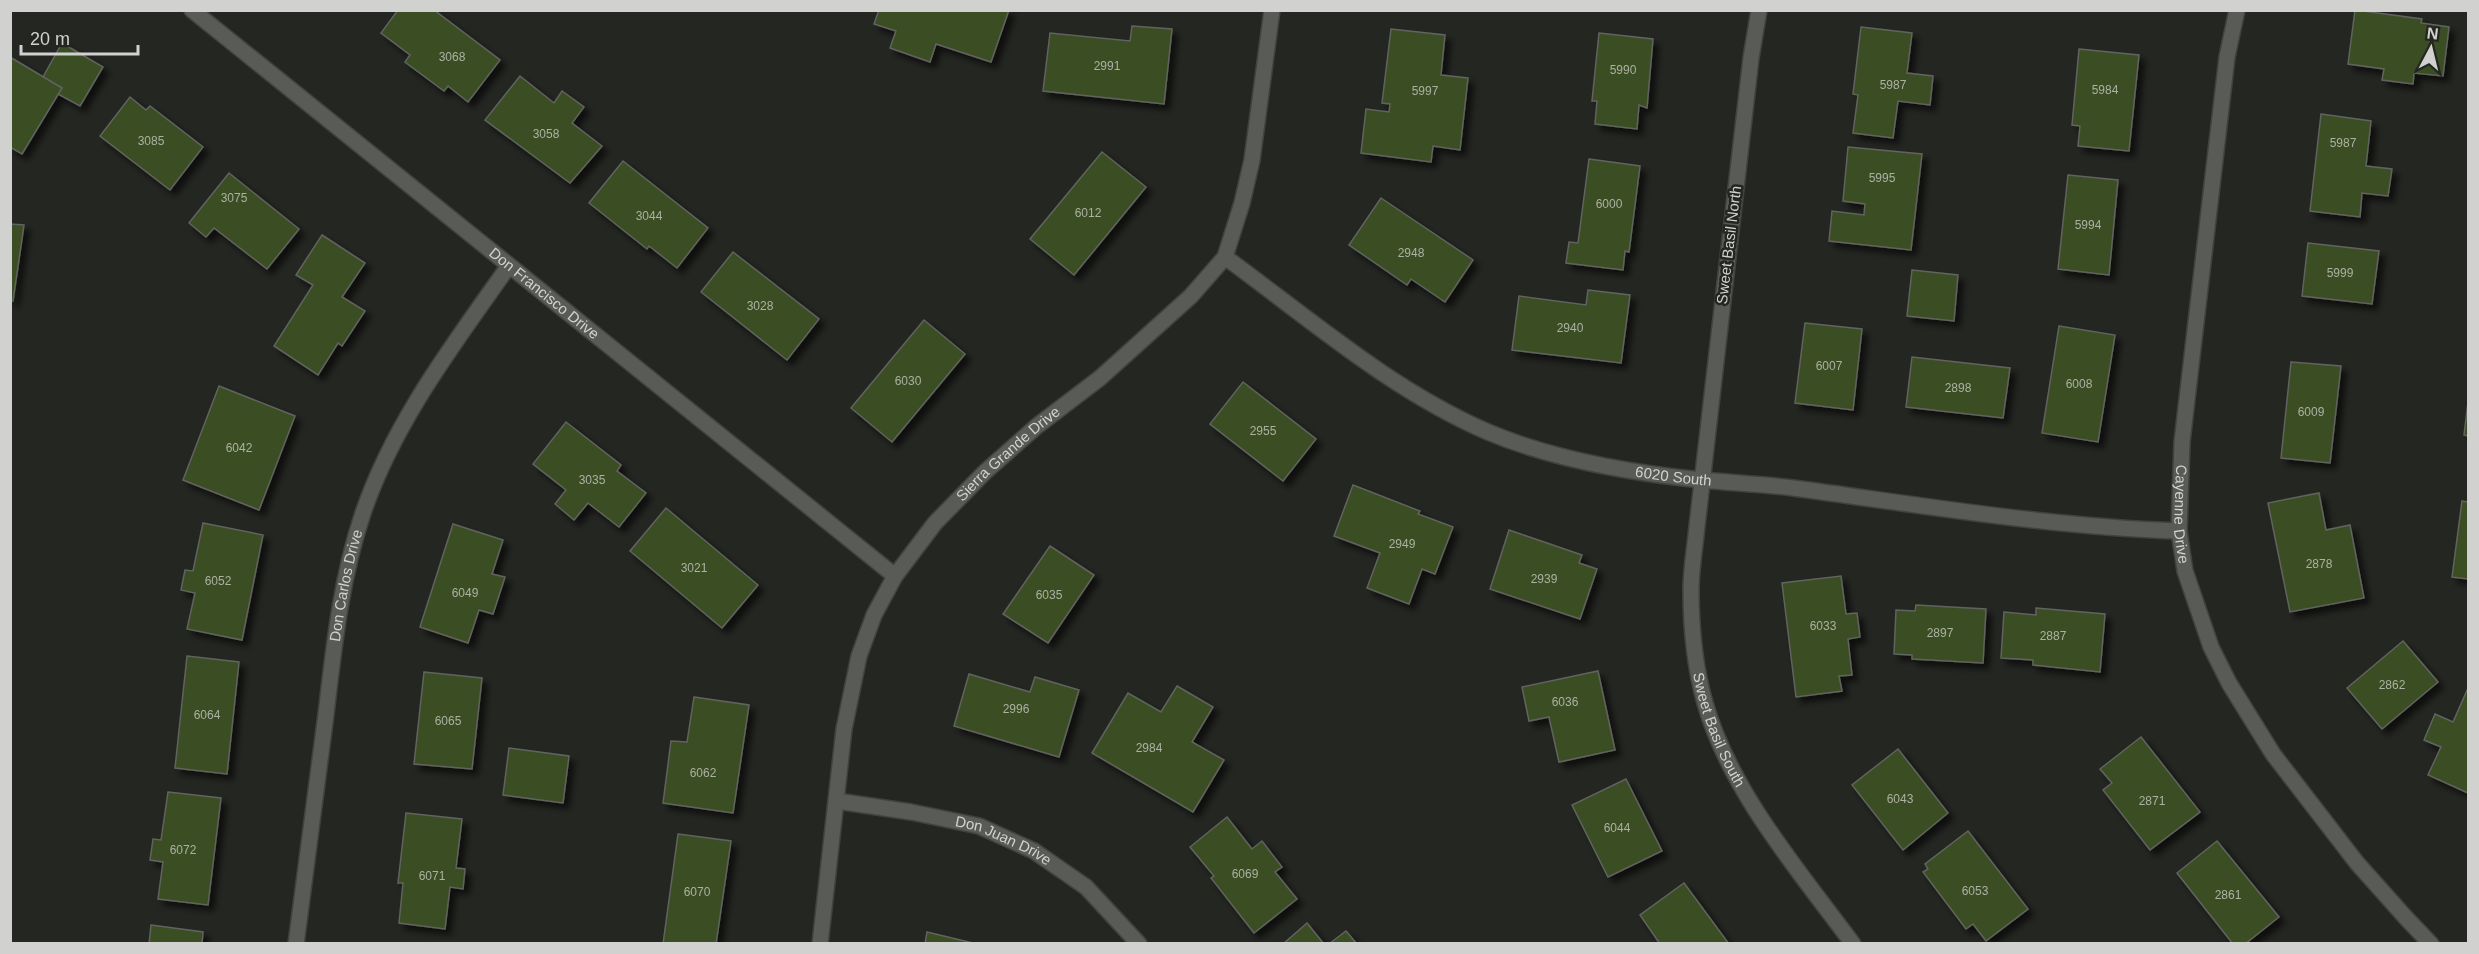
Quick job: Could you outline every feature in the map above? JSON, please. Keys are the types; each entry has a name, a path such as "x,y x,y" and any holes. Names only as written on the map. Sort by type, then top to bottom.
{"street":[{"name":"Don Francisco Drive","path":"192,10 508,267 895,576"},
{"name":"Sierra Grande Drive","path":"820,944 844,729 859,656 874,615 895,576 935,523 985,472 1037,426 1100,378 1191,296 1225,257 1252,160 1272,10"},
{"name":"Sweet Basil North","path":"1702,480 1751,58 1759,10"},
{"name":"Cayenne Drive","path":"2237,10 2227,57 2182,442 2179,531 2185,571 2211,647 2272,754 2357,863 2431,944"},
{"name":"6020 South","path":"1225,257 1379,371 1443,410 1489,432 1536,449 1589,462 1702,480 1772,485 2099,528 2179,531"},
{"name":"Don Carlos Drive","path":"296,944 335,636 347,573 364,513 391,446 427,383 508,267"},
{"name":"Sweet Basil South","path":"1702,480 1691,590 1695,646 1705,704 1733,773 1773,836 1853,944"},
{"name":"Don Juan Drive","path":"837,801 911,812 979,826 1034,851 1086,888 1138,944"}],"building":[{"path":"398,10 434,10 500,60 468,102 448,86 444,91 405,62 410,55 381,33"},
{"path":"879,10 1009,10 991,62 936,44 930,62 890,48 896,31 874,24"},
{"path":"2355,10 2422,19 2421,23 2449,27 2443,76 2414,73 2413,84 2382,80 2384,69 2348,64"},
{"path":"1132,26 1172,29 1164,104 1043,91 1050,33 1130,41"},
{"path":"1861,27 1912,33 1907,73 1933,76 1930,105 1898,101 1893,138 1853,133 1858,95 1853,94"},
{"path":"1391,29 1445,35 1441,75 1468,78 1460,150 1433,146 1431,162 1361,153 1366,109 1389,112 1390,104 1382,103"},
{"path":"1599,33 1653,39 1647,108 1639,105 1637,129 1595,124 1597,101 1592,101"},
{"path":"62,43 103,67 80,106 58,94 62,88 43,77"},
{"path":"2079,49 2139,55 2129,151 2078,146 2080,126 2072,125"},
{"path":"10,57 62,88 22,154 10,147"},
{"path":"520,76 554,103 562,91 584,107 572,123 602,146 570,183 485,120"},
{"path":"130,97 146,110 150,106 203,147 170,190 100,136"},
{"path":"2321,114 2371,121 2366,166 2392,169 2388,196 2362,193 2360,217 2310,211"},
{"path":"1848,147 1922,154 1911,250 1829,241 1832,211 1864,215 1865,204 1843,201"},
{"path":"1102,152 1146,187 1074,275 1030,239"},
{"path":"1589,159 1640,166 1629,252 1625,251 1623,270 1566,263 1569,242 1578,243"},
{"path":"623,161 708,228 677,268 649,246 647,249 589,203"},
{"path":"229,173 299,229 267,269 214,228 206,237 189,223"},
{"path":"2068,175 2118,180 2109,275 2058,269"},
{"path":"1381,198 1473,260 1445,302 1411,279 1407,285 1349,245"},
{"path":"10,224 24,225 13,301 10,301"},
{"path":"322,235 365,263 342,297 365,311 342,346 338,343 318,375 274,346 313,285 296,275"},
{"path":"2308,243 2379,251 2372,304 2302,296"},
{"path":"733,252 819,319 787,360 701,292"},
{"path":"1912,270 1958,275 1954,321 1907,316"},
{"path":"1588,290 1630,295 1621,363 1512,350 1519,296 1586,305"},
{"path":"924,320 965,354 892,442 851,408"},
{"path":"1805,323 1862,329 1853,410 1795,403"},
{"path":"2059,326 2115,335 2098,442 2042,433"},
{"path":"1912,357 2010,368 2003,418 1906,407"},
{"path":"2291,362 2341,366 2330,463 2281,458"},
{"path":"1243,382 1316,439 1283,481 1210,424"},
{"path":"219,386 295,416 259,510 183,480"},
{"path":"2468,402 2468,436 2464,435"},
{"path":"566,422 621,465 617,471 646,493 619,527 588,503 574,520 555,504 566,490 533,464"},
{"path":"1353,485 1420,511 1418,514 1453,527 1435,574 1422,569 1409,604 1367,588 1380,553 1334,536"},
{"path":"2319,493 2326,530 2350,525 2364,598 2290,612 2268,503"},
{"path":"2462,501 2468,502 2468,579 2452,577"},
{"path":"666,508 758,585 722,628 630,551"},
{"path":"203,523 263,535 242,640 187,629 195,593 181,590 185,570 193,571"},
{"path":"453,524 503,540 492,574 505,577 493,614 479,610 468,643 420,627"},
{"path":"1509,530 1582,555 1579,563 1597,569 1580,619 1490,589"},
{"path":"1050,546 1094,575 1048,643 1003,614"},
{"path":"1841,576 1846,614 1857,613 1860,637 1848,639 1852,675 1839,676 1842,691 1796,697 1782,583"},
{"path":"1916,605 1986,609 1983,663 1912,659 1912,655 1894,654 1896,610 1915,611"},
{"path":"2036,608 2105,614 2100,672 2033,665 2033,660 2001,658 2004,612 2036,615"},
{"path":"2403,641 2438,682 2382,729 2347,688"},
{"path":"187,656 239,662 227,774 175,768"},
{"path":"1598,671 1615,750 1559,762 1549,717 1529,721 1522,687"},
{"path":"424,672 482,678 472,769 414,764"},
{"path":"969,674 1030,692 1035,677 1079,690 1059,757 954,726"},
{"path":"1177,686 1213,707 1192,742 1224,760 1193,812 1092,753 1128,693 1161,712"},
{"path":"2468,688 2468,793 2428,775 2441,747 2424,740 2435,714 2453,722"},
{"path":"694,697 749,705 733,813 663,803 671,741 687,742"},
{"path":"2141,737 2200,812 2150,850 2103,790 2112,783 2100,769"},
{"path":"509,748 569,756 563,803 503,795"},
{"path":"1898,749 1948,813 1903,850 1852,785"},
{"path":"1626,779 1662,851 1608,877 1572,805"},
{"path":"168,792 221,798 208,905 158,899 163,862 150,860 153,839 161,840"},
{"path":"406,813 462,819 456,868 465,869 463,889 450,887 445,929 399,923 403,883 398,883"},
{"path":"1227,817 1252,849 1262,841 1282,867 1275,872 1297,899 1254,933 1211,878 1214,876 1190,847"},
{"path":"1968,831 2028,909 1986,941 1973,924 1966,929 1923,872 1928,869 1925,864"},
{"path":"678,834 731,841 716,944 663,944"},
{"path":"2217,841 2279,917 2245,944 2233,944 2177,873"},
{"path":"1684,883 1729,944 1660,944 1640,915"},
{"path":"1307,923 1324,944 1283,944"},
{"path":"151,925 203,932 202,944 149,944"},
{"path":"1346,931 1357,944 1329,944"},
{"path":"927,932 977,944 925,944"}]}
